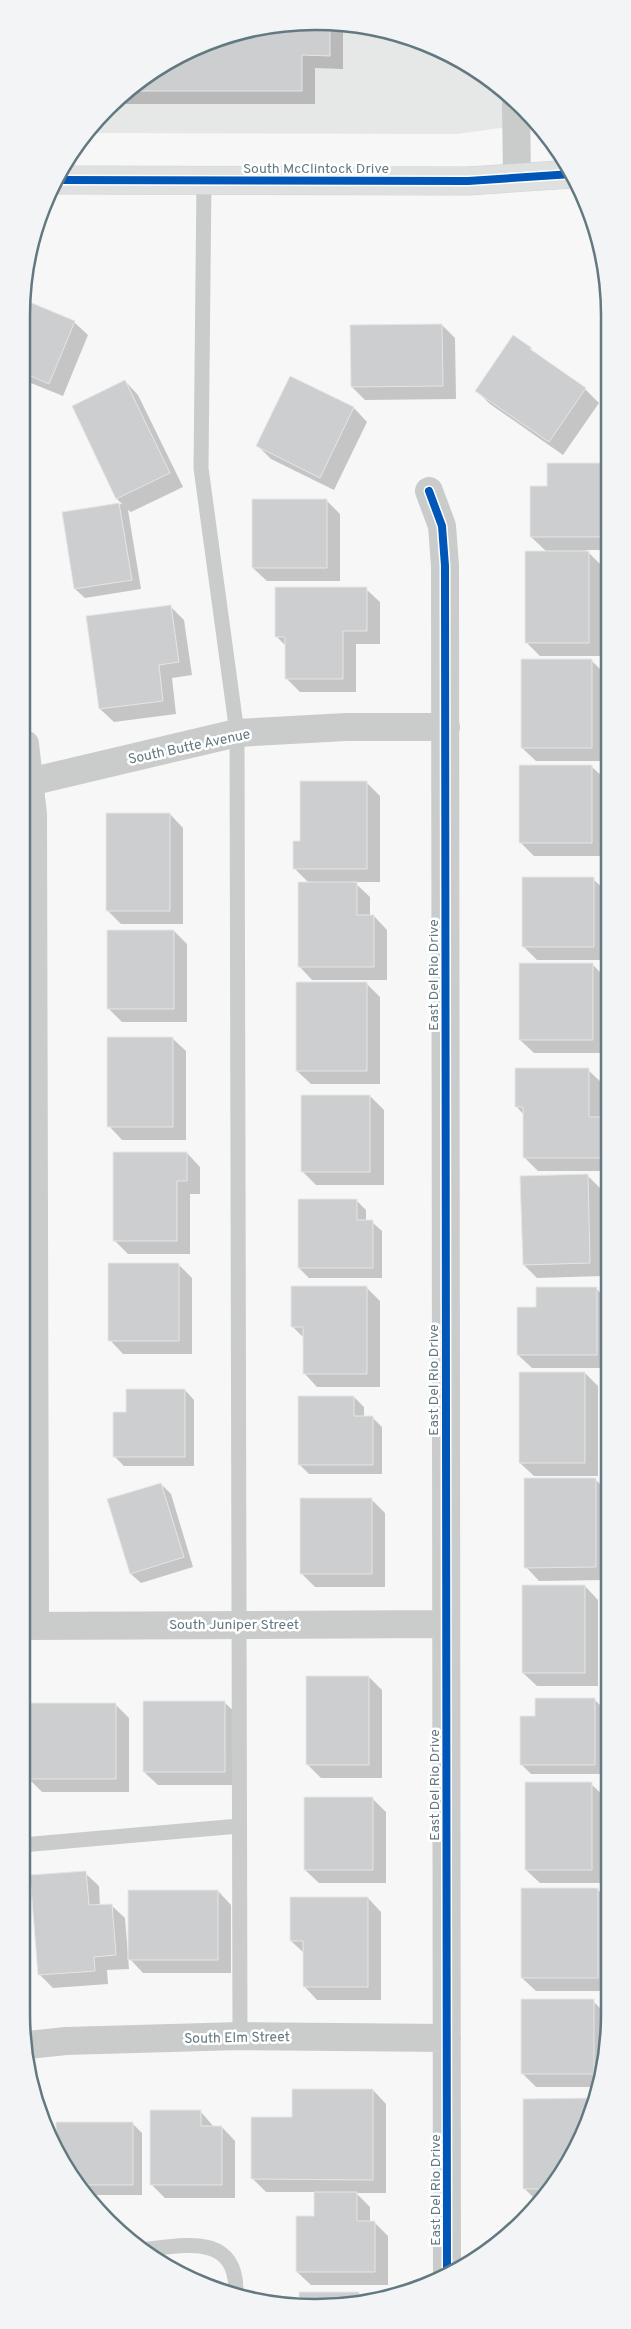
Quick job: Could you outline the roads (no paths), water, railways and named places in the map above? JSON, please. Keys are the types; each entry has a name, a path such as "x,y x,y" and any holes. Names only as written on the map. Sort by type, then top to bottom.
{"main road":[{"name":"South McClintock Drive","path":"64,180 468,181 564,174"}],"street":[{"path":"516,113 517,177"},
{"name":"East Del Rio Drive","path":"429,491 442,526 444,547 446,727 447,2267"},
{"name":"South Butte Avenue","path":"30,783 237,733 346,727 446,727"},
{"path":"30,795 33,814 30,1301"},
{"name":"South Juniper Street","path":"30,1626 446,1624"},
{"name":"South Elm Street","path":"32,2046 66,2042 240,2036 447,2038"}],"lane":[{"path":"204,180 201,468 237,733 240,2036"},
{"path":"30,1843 239,1826"},
{"path":"153,2248 196,2244 210,2246 223,2255 232,2269 235,2287"}]}
